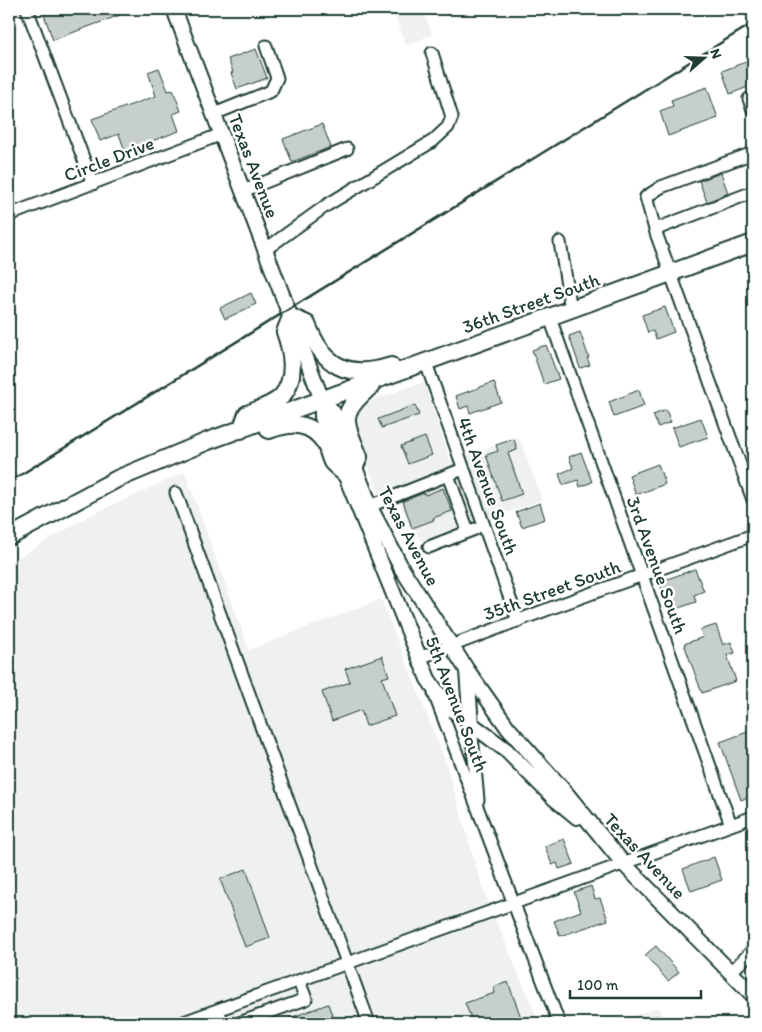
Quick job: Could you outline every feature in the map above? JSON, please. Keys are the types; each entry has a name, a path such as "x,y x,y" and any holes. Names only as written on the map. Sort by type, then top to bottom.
{"highway":[{"name":"36th Street South","path":"157,462 753,243"},
{"path":"241,430 247,414 271,404 282,396 288,386 292,359 285,332 291,317 307,324 312,339 326,358 338,367 363,371 379,370 434,351 455,352"},
{"path":"9,537 92,492 157,462 195,457 264,431 292,423 315,431 325,443 333,463 349,470 359,458 346,418 349,407 377,380"}],"main road":[{"name":"Texas Avenue","path":"174,9 322,400"},
{"name":"5th Avenue South","path":"322,400 322,417 349,470 428,679"},
{"name":"Texas Avenue","path":"349,470 370,506 402,569 466,670 508,728 565,792 623,863 753,995"},
{"path":"466,670 471,725"},
{"path":"428,679 446,705 506,750 554,798 597,833"}],"street":[{"path":"27,9 92,184"},
{"path":"214,114 272,91 277,78 266,46"},
{"path":"266,249 327,205 433,140 448,127 452,117 432,54"},
{"name":"Circle Drive","path":"9,215 222,134"},
{"path":"244,191 347,149"},
{"path":"753,152 661,187 646,197 656,233 753,500"},
{"path":"656,233 659,228 753,192"},
{"path":"560,242 572,310"},
{"name":"3rd Avenue South","path":"550,318 731,825"},
{"name":"4th Avenue South","path":"426,363 518,621"},
{"path":"370,506 463,469"},
{"path":"448,475 468,531"},
{"path":"176,494 369,1023"},
{"path":"457,500 472,494"},
{"path":"429,547 483,525"},
{"name":"35th Street South","path":"419,658 753,536"},
{"name":"5th Avenue South","path":"428,679 559,1023"},
{"path":"471,725 479,814"},
{"path":"180,1023 753,817"},
{"path":"731,972 753,950"},
{"path":"239,1023 306,999 299,981"},
{"path":"218,1010 224,1023"}],"shaded area":[{"path":"392,9 423,9 432,35 406,45"},
{"path":"424,382 450,460 519,437 542,500 473,525 477,536 433,554 410,527 398,497 383,504 354,430 358,405"},
{"path":"185,472 249,650 381,599 445,760 483,889 539,1023 9,1023 9,563 89,516"},
{"path":"659,1007 665,1023 612,1023"}],"building":[{"path":"42,9 136,9 53,40"},
{"path":"256,49 267,78 237,89 228,59"},
{"path":"753,59 753,85 730,94 722,71"},
{"path":"159,68 168,91 173,90 181,111 173,114 179,131 125,151 119,134 100,141 92,119 156,96 148,72"},
{"path":"707,87 718,118 668,136 660,111 673,106 671,100"},
{"path":"322,124 331,147 292,162 283,139"},
{"path":"721,173 728,193 707,202 699,181"},
{"path":"251,293 256,304 225,319 220,308"},
{"path":"665,307 674,332 656,339 653,331 648,333 642,315"},
{"path":"580,332 590,365 580,368 569,336"},
{"path":"546,345 559,379 544,384 532,350"},
{"path":"494,382 501,402 470,413 468,406 460,409 456,396"},
{"path":"639,390 644,406 614,417 609,402"},
{"path":"415,405 419,415 382,428 378,419"},
{"path":"666,410 671,422 658,427 653,415"},
{"path":"701,418 708,437 679,447 672,428"},
{"path":"425,437 432,455 408,464 401,446"},
{"path":"514,439 517,450 508,453 522,494 502,501 486,455 498,451 496,445"},
{"path":"581,452 592,482 580,487 578,480 563,485 559,474 573,468 569,457"},
{"path":"658,464 665,484 636,495 629,475"},
{"path":"443,488 452,511 412,528 403,501"},
{"path":"540,503 545,519 522,527 516,512"},
{"path":"695,569 704,591 694,595 696,602 670,611 659,582"},
{"path":"716,625 723,645 731,642 735,653 727,655 736,681 702,693 684,644 703,637 700,630"},
{"path":"382,656 389,676 382,678 395,716 366,726 361,710 332,721 322,692 350,682 345,669"},
{"path":"753,730 753,795 741,800 720,742"},
{"path":"564,839 574,864 559,869 557,863 552,865 545,846"},
{"path":"714,857 722,880 691,891 683,869"},
{"path":"246,869 270,938 245,947 220,879"},
{"path":"591,886 595,899 600,898 608,920 560,936 554,921 581,911 574,892"},
{"path":"656,946 679,972 668,981 645,955"},
{"path":"508,982 523,1023 473,1023 465,1003 495,993 493,987"},
{"path":"328,1004 335,1023 279,1023 279,1022"}],"railway":[{"path":"9,482 753,23"}]}
